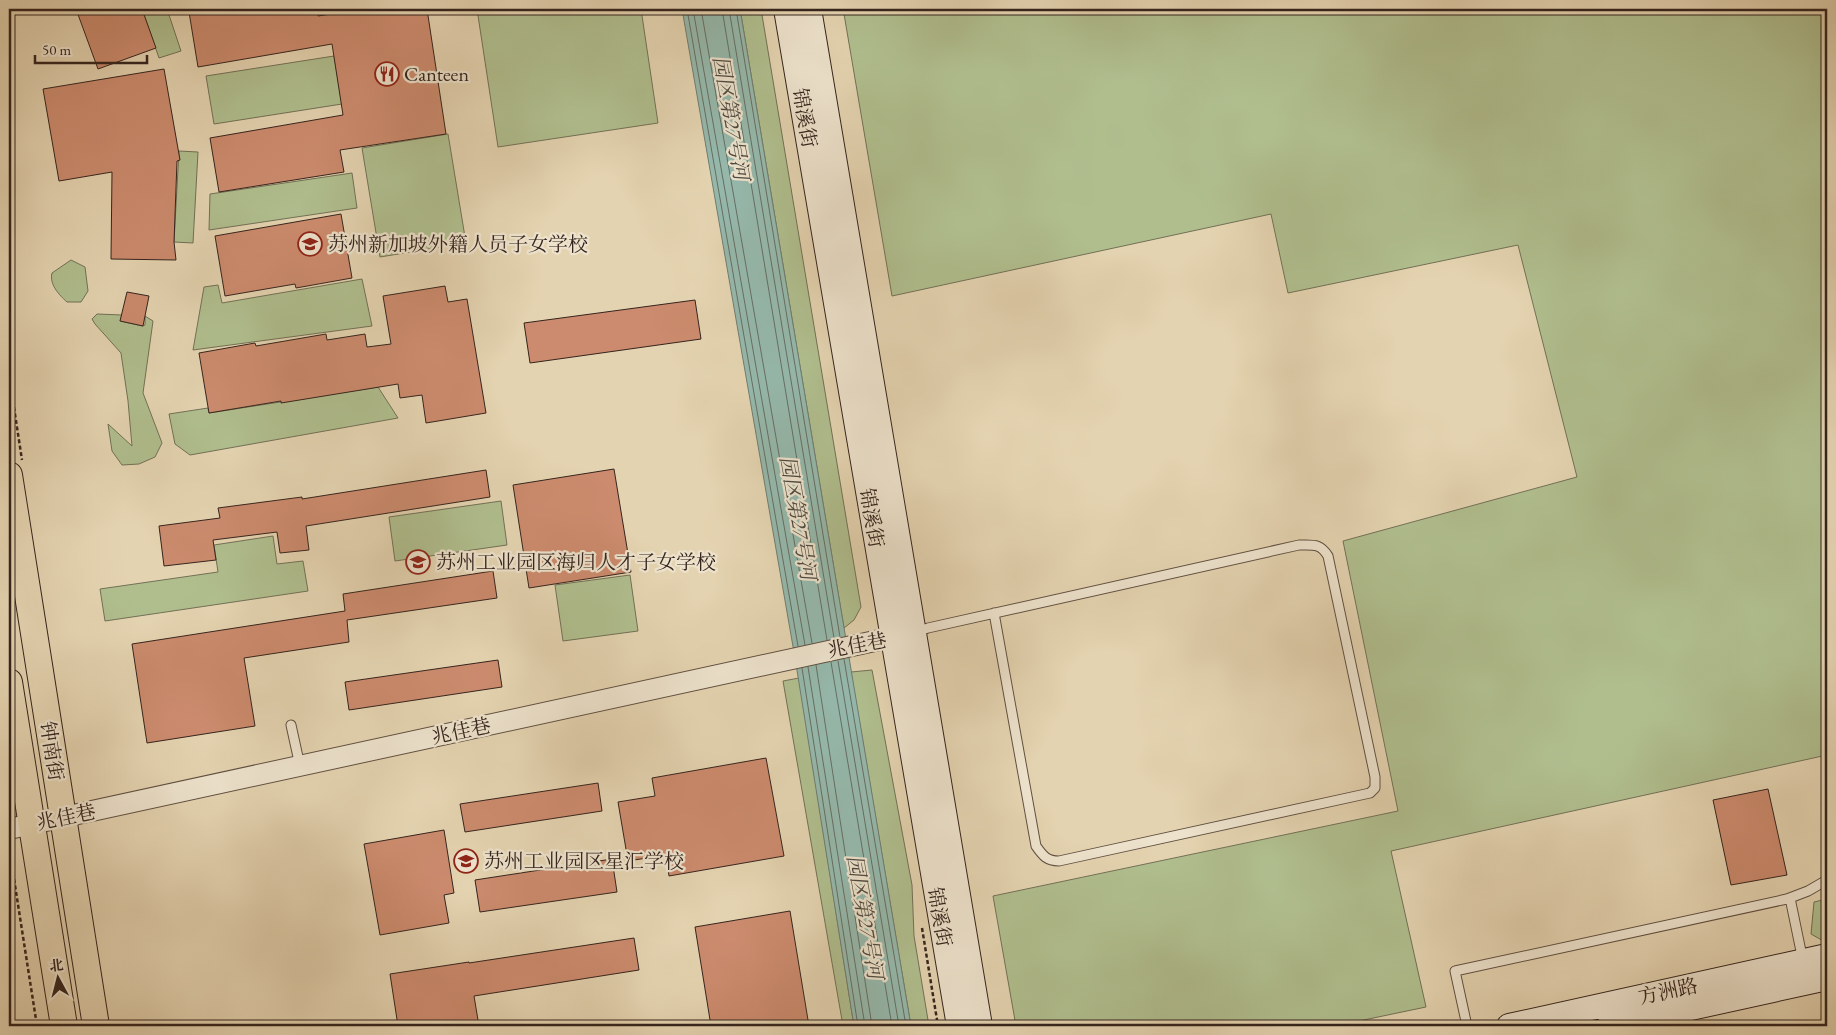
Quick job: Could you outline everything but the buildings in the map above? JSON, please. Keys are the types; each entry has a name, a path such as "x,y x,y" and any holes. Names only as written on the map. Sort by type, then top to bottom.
{"main road":[{"name":"锦溪街","path":"786,9 903,635 980,1026"},
{"name":"锦溪街","path":"808,9 903,635 959,1026"},
{"name":"钟南街","path":"9,475 96,1026"},
{"name":"钟南街","path":"9,682 20,827 64,1026"},
{"name":"方洲路","path":"1509,1026 1827,956"},
{"name":"方洲路","path":"1609,1026 1827,978"}],"street":[{"name":"兆佳巷","path":"20,827 903,635"}],"lane":[{"path":"903,635 994,613 1299,545 1314,545 1323,549 1328,556 1375,777 1374,788 1370,793 1059,861 1050,861 1043,856 1036,846 994,613"},
{"path":"291,725 300,766"},
{"path":"1467,1026 1455,971 1790,898 1808,891 1827,880"},
{"path":"1790,898 1803,961"}],"path":[{"path":"9,840 11,864 37,1026"}],"green space":[{"path":"142,9 167,9 181,51 159,58"},
{"path":"477,9 641,9 658,123 498,147"},
{"path":"740,9 761,9 861,607 854,620 844,628"},
{"path":"866,9 1827,9 1827,755 1391,851 1426,1007 1335,1026 1016,1026 993,896 1398,811 1343,541 1577,477 1518,245 1288,293 1271,214 892,296 844,14"},
{"path":"334,56 342,104 214,124 206,76"},
{"path":"448,134 466,243 380,257 362,148"},
{"path":"179,151 198,152 193,243 174,242"},
{"path":"352,173 357,208 209,230 210,194"},
{"path":"71,260 85,267 88,291 81,302 67,302 58,293 51,277 52,273"},
{"path":"362,279 372,326 193,350 204,287 218,285 222,303"},
{"path":"97,314 122,315 120,321 143,326 145,325 145,316 153,321 143,393 162,443 155,457 139,464 122,465 112,451 108,424 132,446 128,401 121,353 95,324 92,319"},
{"path":"378,387 398,418 190,455 175,444 169,414 208,408 209,413"},
{"path":"501,501 507,545 395,561 389,517"},
{"path":"273,536 277,564 303,561 308,591 105,621 100,589 218,572 214,545"},
{"path":"630,575 638,631 563,641 555,585"},
{"path":"872,670 912,885 914,936 929,1026 911,1026 851,672"},
{"path":"799,678 854,1026 843,1026 783,681"},
{"path":"1827,899 1827,943 1811,934 1814,902"}],"water":[{"name":"园区第27号河","path":"682,9 740,9 911,1026 854,1026 795,658"}],"place":[{"name":"Canteen","path":"387,74"},
{"name":"苏州新加坡外籍人员子女学校","path":"310,244"},
{"name":"苏州工业园区海归人才子女学校","path":"418,562"},
{"name":"苏州工业园区星汇学校","path":"466,861"}]}
